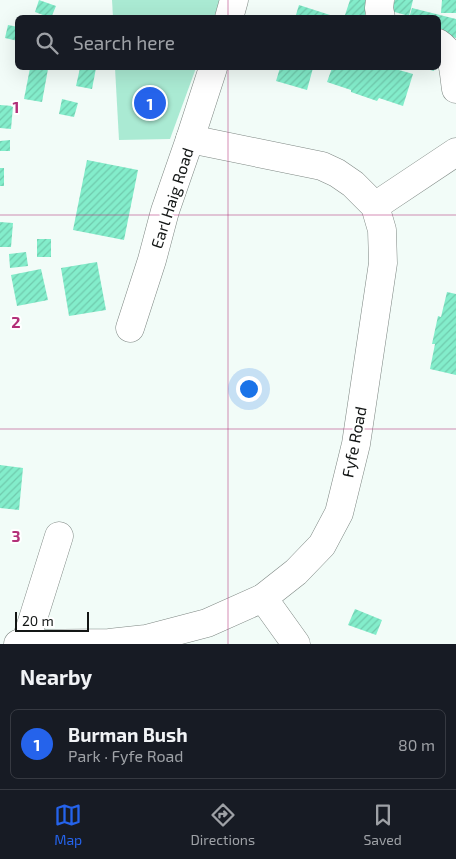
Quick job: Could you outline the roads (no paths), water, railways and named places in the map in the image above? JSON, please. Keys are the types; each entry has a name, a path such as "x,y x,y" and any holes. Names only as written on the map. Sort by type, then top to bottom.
{"street":[{"path":"230,15 234,0"},
{"path":"380,0 378,8 380,15"},
{"path":"441,46 444,47 453,62 456,89"},
{"name":"Earl Haig Road","path":"130,328 152,260 165,211 212,70"},
{"name":"Fyfe Road","path":"18,644 109,643 146,639 207,623 263,598 296,572 322,545 339,513 356,444 383,263 382,230 375,206 353,184 322,166 190,139"},
{"path":"375,206 456,152"},
{"path":"25,644 60,536"},
{"path":"263,598 296,644"}],"place":[{"name":"Burman Bush","path":"150,103"}]}
